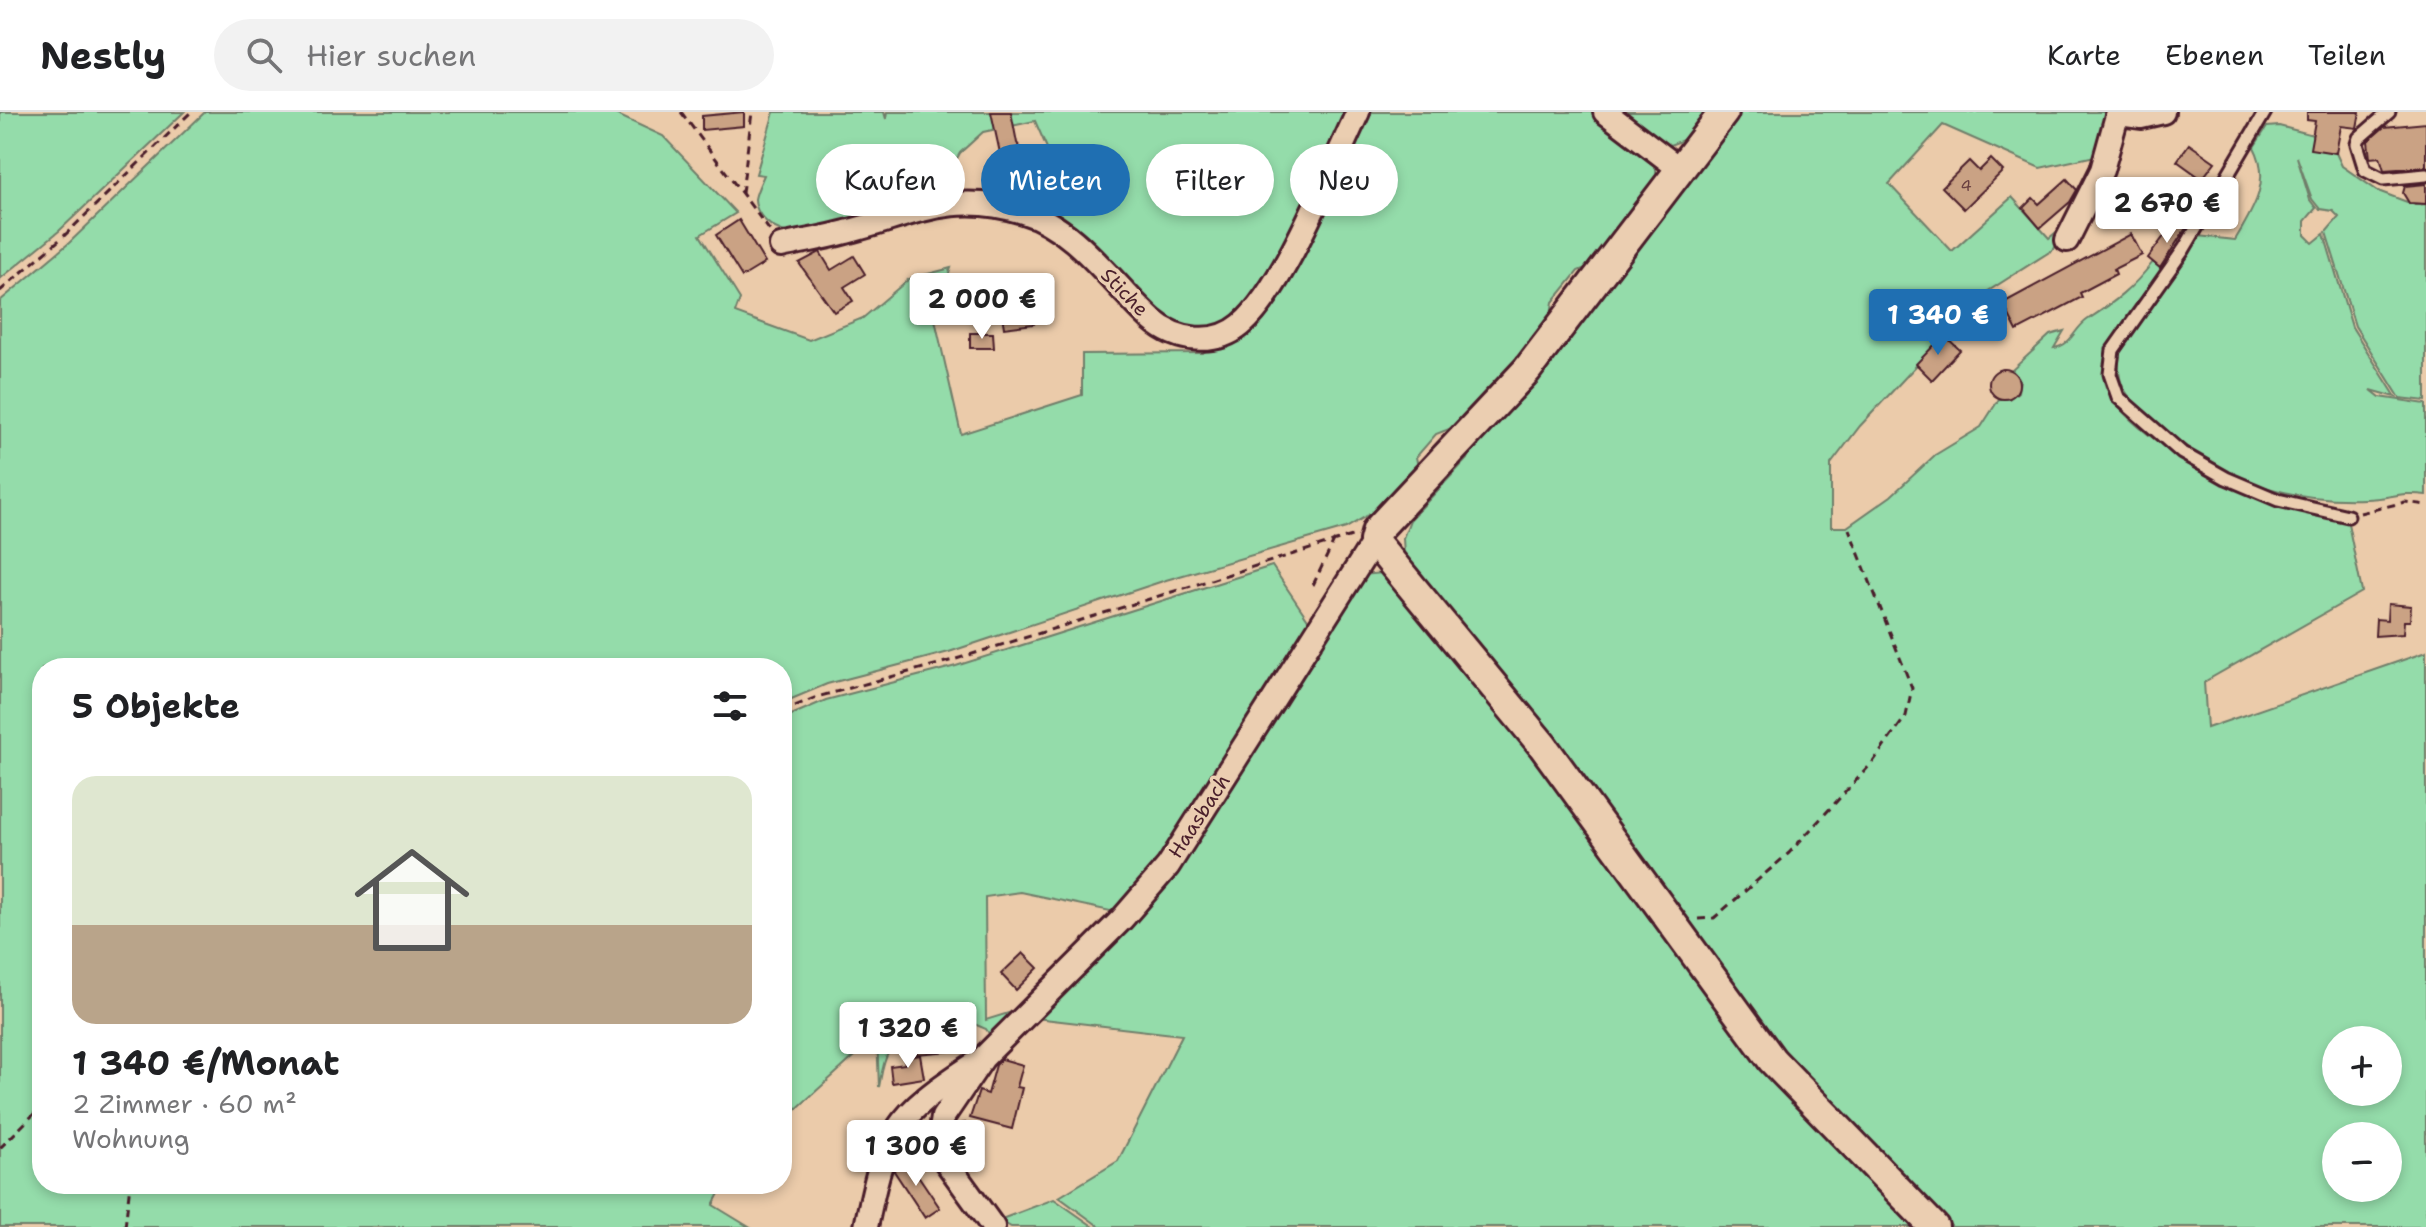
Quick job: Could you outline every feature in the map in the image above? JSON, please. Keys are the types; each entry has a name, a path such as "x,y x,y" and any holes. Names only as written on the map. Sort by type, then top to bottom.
{"street":[{"name":"Stiche","path":"781,246 847,232 935,204 982,202 1027,212 1082,246 1155,323 1185,338 1213,339 1241,325 1262,300 1299,236 1358,112"},
{"path":"1605,112 1681,170"},
{"path":"1724,112 1527,370 1376,536 1543,746 1793,1084 1934,1227"},
{"path":"2067,240 2102,170 2119,113 2141,117 2163,112"},
{"name":"Haasbach","path":"866,1227 877,1170 886,1143 897,1127 918,1104 983,1058 1122,919 1168,866 1376,536"},
{"name":"Haasbach","path":"983,1058 943,1117 939,1143 944,1159 993,1227"}],"lane":[{"path":"2265,112 2184,249 2113,350 2110,374 2118,397 2182,453 2226,478 2278,500 2348,516"},
{"path":"2389,112 2359,138 2357,144 2365,170 2383,179 2426,175"}],"path":[{"path":"0,291 64,236 191,112"},
{"path":"681,112 781,246"},
{"path":"742,193 752,112"},
{"path":"2348,516 2405,502 2426,505"},
{"path":"1673,919 1714,918 1789,853 1873,762 1906,716 1912,688 1849,529"},
{"path":"792,707 817,697 953,660 1335,539 1376,536"},
{"path":"1313,585 1335,539"},
{"path":"0,1148 32,1116"},
{"path":"125,1227 129,1194"}],"green space":[{"path":"0,112 184,112 59,231 0,279"},
{"path":"205,112 611,112 663,136 736,213 700,235 740,299 735,313 809,340 863,318 909,279 951,268 934,315 961,434 1082,395 1082,354 1202,353 1246,332 1310,216 1398,216 1398,144 1350,144 1368,112 1593,112 1655,161 1657,180 1588,267 1578,271 1553,302 1551,315 1516,363 1457,426 1436,434 1416,457 1418,467 1373,512 1346,528 1166,580 949,652 827,684 792,699 792,658 32,658 32,1194 719,1194 713,1205 749,1227 0,1227 0,301 69,243"},
{"path":"774,112 884,112 886,119 887,112 1347,112 1332,144 1290,144 1290,216 1298,216 1297,219 1251,296 1230,318 1198,330 1171,322 1154,311 1055,218 1130,216 1130,144 1045,144 1035,121 983,132 965,148 965,144 816,144 816,216 868,216 801,233 776,228 761,216 755,199 764,175 756,174"},
{"path":"1623,112 1710,112 1694,136 1667,146"},
{"path":"1737,112 2110,112 2100,155 2040,168 1943,125 1889,184 1952,251 2012,197 2049,238 2072,219 2054,249 1982,295 1860,426 1831,464 1831,527 1847,527 1891,496 1935,455 1981,427 1999,399 2009,399 2018,392 2020,380 2012,370 2050,335 2064,331 2054,348 2060,347 2083,324 2130,288 2153,262 2162,270 2125,319 2109,348 2103,374 2109,393 2124,413 2146,433 2200,468 2272,503 2348,523 2362,592 2204,682 2207,728 2426,652 2426,1227 1952,1227 1807,1083 1752,1014 1599,798 1437,604 1404,555 1403,538 1410,520 1467,459 1471,447"},
{"path":"2279,126 2313,135 2336,153 2342,166 2378,191 2415,205 2426,204 2426,401 2400,398 2355,326 2326,232 2339,217 2333,211 2320,209 2312,199 2297,157 2310,200 2316,208 2305,221 2305,235 2313,243 2324,234 2352,327 2396,397 2371,390 2380,397 2426,404 2426,495 2334,499 2304,496 2250,482 2225,471 2177,440 2137,405 2121,383 2120,353 2198,236 2235,240 2254,206 2261,183 2259,160 2254,147 2267,127"},
{"path":"1272,566 1309,621 1157,860 1115,912 1020,892 985,897 986,1020 1018,1010 992,1038 986,1029 972,1023 965,1026 959,1036 941,1037 940,1030 915,1032 915,1039 897,1044 888,1054 879,1087 877,1036 792,1113 792,715 826,700 956,666"},
{"path":"1383,573 1539,755 1917,1227 1100,1227 1059,1197 1118,1161 1182,1035 1035,1018 1176,873 1362,575"},
{"path":"1054,1199 1094,1227 1011,1227 999,1220"}],"building":[{"path":"744,112 744,126 702,130 702,116"},
{"path":"991,112 1011,112 1018,144 998,144"},
{"path":"2307,112 2360,112 2357,128 2341,126 2336,153 2310,149 2315,121 2307,120"},
{"path":"2426,123 2426,167 2384,170 2380,157 2370,158 2368,141 2384,127"},
{"path":"2189,144 2215,162 2202,179 2177,161"},
{"path":"1991,159 2003,171 1964,209 1942,187 1969,161 1979,171"},
{"path":"2067,179 2077,190 2070,202 2040,228 2023,208 2033,198 2039,204"},
{"path":"2426,184 2426,204 2409,203 2403,193 2405,186"},
{"path":"739,220 765,263 742,277 716,235"},
{"path":"2179,222 2186,228 2160,268 2148,258 2170,228"},
{"path":"2131,234 2142,255 2114,269 2116,274 2080,293 2082,297 2017,331 2003,303"},
{"path":"820,252 831,270 854,256 865,274 844,287 853,301 834,312 799,263"},
{"path":"1030,297 1034,324 1004,328 1000,301"},
{"path":"970,333 993,333 994,348 970,348"},
{"path":"1944,335 1960,350 1932,380 1916,364"},
{"path":"2004,369 2015,373 2019,384 2015,395 2004,399 1993,395 1989,384 1993,373"},
{"path":"2388,604 2411,606 2410,621 2404,621 2403,634 2375,636 2376,619 2387,620"},
{"path":"1023,953 1038,968 1016,990 1001,974"},
{"path":"940,1030 941,1037 959,1036 960,1050 917,1054 914,1033"},
{"path":"920,1055 924,1078 892,1083 890,1066 905,1064 904,1058"},
{"path":"1002,1059 1023,1065 1017,1087 1022,1088 1012,1129 970,1118 979,1091 988,1094 996,1065"},
{"path":"965,1123 977,1153 962,1159 953,1142 956,1125"},
{"path":"905,1156 940,1208 925,1218 894,1171 897,1162"}]}
